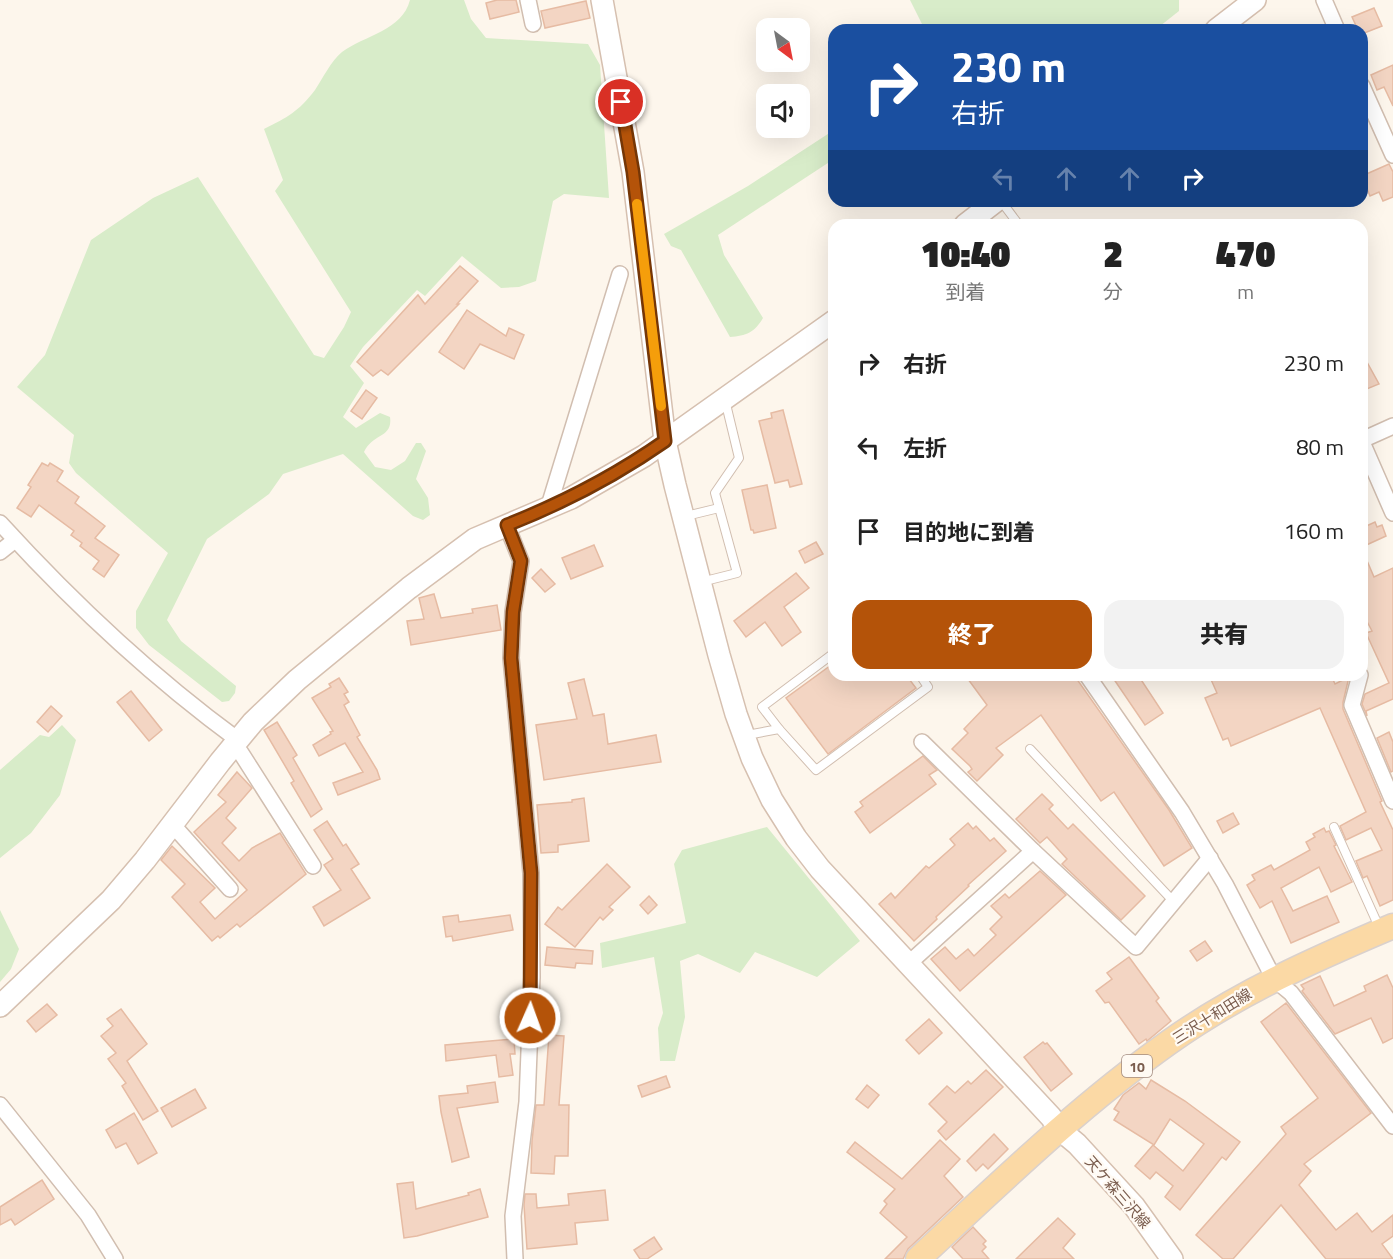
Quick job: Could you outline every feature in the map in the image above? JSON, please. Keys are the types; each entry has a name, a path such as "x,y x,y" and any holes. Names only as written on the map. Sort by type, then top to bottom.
{"main road":[{"name":"三沢十和田線","path":"918,1259 1076,1113 1169,1042 1235,1000 1274,979 1387,928"}],"street":[{"path":"528,0 533,24"},
{"name":"天ケ森三沢線","path":"602,0 633,172 665,441 719,656 752,758 772,800 796,838 820,869 1051,1117 1059,1129 1077,1144 1134,1206 1172,1259"},
{"path":"1224,24 1255,0"},
{"path":"1324,0 1334,24"},
{"path":"1368,99 1393,155"},
{"path":"972,219 988,207"},
{"path":"548,509 620,274"},
{"path":"0,1006 111,900 145,860 235,743 297,680 409,588 475,539 548,509 596,485 665,441 828,325"},
{"path":"1368,438 1393,426"},
{"path":"1368,455 1393,513"},
{"path":"0,523 137,658 235,743 313,866"},
{"path":"507,525 521,561 513,612 511,658 531,873 532,977 527,1102 513,1215 515,1259"},
{"path":"0,552 15,540"},
{"path":"1091,681 1158,774 1210,858 1274,979 1291,993 1393,1126"},
{"path":"1358,681 1352,705 1393,801"},
{"path":"922,742 1033,851 1136,947 1210,858"},
{"path":"172,824 230,889"},
{"path":"907,965 1033,851"},
{"path":"0,1105 88,1215 115,1259"}],"lane":[{"path":"700,582 737,573 716,493 739,458 724,399"},
{"path":"684,517 719,508"},
{"path":"828,658 762,707 816,770 928,687 924,681"},
{"path":"743,736 779,729"},
{"path":"1030,749 1173,902"},
{"path":"1334,827 1387,928"}],"green space":[{"path":"410,0 464,0 471,19 486,38 588,44 600,65 609,198 564,194 553,201 536,281 519,287 501,288 462,256 425,296 417,290 363,347 350,366 364,383 343,417 356,428 380,413 390,417 388,429 372,441 364,452 375,467 391,470 405,461 416,443 421,443 426,451 416,479 428,498 430,515 423,520 413,516 343,454 283,474 269,494 207,539 167,620 181,641 236,686 235,693 229,701 222,702 149,645 136,628 136,611 168,553 76,473 69,463 74,435 17,387 45,355 91,240 153,198 198,177 314,355 324,358 351,312 275,191 283,180 264,129 298,109 309,98 342,52 391,26 406,10"},
{"path":"910,0 1179,0 1179,11 1163,24 922,24"},
{"path":"828,134 828,163 718,235 724,255 763,318 750,332 730,337 681,250 671,246 664,234 748,186"},
{"path":"62,725 76,740 60,795 31,833 0,858 0,770 40,735 49,737"},
{"path":"767,827 860,941 817,977 755,952 740,973 698,954 680,961 685,1017 675,1061 660,1061 658,1028 663,1013 654,957 602,968 600,943 686,923 674,864 682,850"},
{"path":"0,910 19,949 11,969 0,982"}],"building":[{"path":"497,0 516,0 519,12 490,19 486,3"},
{"path":"586,1 590,18 545,28 541,11"},
{"path":"1374,8 1382,26 1368,32 1368,24 1355,24 1352,17"},
{"path":"1393,65 1393,106 1384,87 1377,90 1371,75"},
{"path":"1389,164 1393,172 1393,197 1383,201 1379,192 1370,196 1368,173"},
{"path":"460,266 478,281 457,304 459,304 388,375 381,370 373,376 357,362 418,295 425,304"},
{"path":"467,310 506,336 509,328 524,335 514,359 480,344 464,369 439,352"},
{"path":"1368,364 1379,384 1368,389"},
{"path":"366,390 377,398 362,419 351,411"},
{"path":"783,410 802,484 790,487 788,480 775,483 759,421 772,418 771,413"},
{"path":"42,463 48,466 50,463 63,471 57,481 79,497 75,503 105,526 95,538 119,555 104,577 93,569 99,561 80,546 82,543 71,535 74,531 39,505 31,517 17,508 31,487 28,485"},
{"path":"767,485 776,528 754,533 751,530 742,490"},
{"path":"1375,522 1377,527 1382,525 1386,536 1368,544 1368,525"},
{"path":"816,542 823,554 805,563 799,551"},
{"path":"594,545 603,566 571,579 562,558"},
{"path":"1368,563 1374,577 1393,568 1393,699 1366,711 1367,716 1362,704 1365,694 1389,683 1368,637 1368,632 1372,631 1368,623"},
{"path":"541,569 555,584 545,592 532,578"},
{"path":"796,573 809,588 784,607 801,632 782,646 765,622 746,637 734,621"},
{"path":"434,594 441,618 473,613 472,609 497,605 501,630 411,645 407,621 424,619 419,598"},
{"path":"828,667 828,681 911,681 916,688 828,754 786,698"},
{"path":"339,678 348,692 344,694 349,702 344,705 360,735 357,737 380,779 338,795 333,783 363,772 345,743 319,756 313,745 333,731 312,698 331,687 329,684"},
{"path":"584,679 593,716 604,714 608,744 656,735 661,762 544,780 536,725 577,719 568,683"},
{"path":"969,681 1078,681 1169,810 1192,848 1164,866 1114,792 1101,801 1041,715 996,748 1003,755 977,781 968,772 972,769 970,766 952,749 968,733 964,729 987,705"},
{"path":"1115,681 1142,681 1163,713 1145,725"},
{"path":"1212,681 1334,681 1335,684 1348,681 1343,709 1393,830 1393,900 1380,906 1367,876 1363,878 1356,861 1382,850 1371,828 1346,840 1340,826 1366,812 1320,708 1231,746 1228,738 1223,740 1205,698 1217,693"},
{"path":"131,691 162,730 149,741 117,702"},
{"path":"51,706 62,716 48,732 37,722"},
{"path":"277,722 297,755 293,758 322,809 311,817 291,783 294,781 264,730"},
{"path":"1389,732 1393,742 1393,771 1391,772 1377,738"},
{"path":"923,756 937,770 929,775 936,784 870,833 855,812 863,806 860,802"},
{"path":"237,772 252,788 226,818 236,828 222,843 239,861 252,848 280,833 306,874 240,927 237,924 220,938 218,936 212,941 172,897 185,884 161,860 172,846 215,888 200,902 215,919 247,890 194,832 226,802 218,795"},
{"path":"1042,794 1053,805 1049,809 1068,829 1073,824 1145,896 1121,920 1062,864 1067,859 1047,837 1040,843 1016,819"},
{"path":"584,798 589,841 558,845 558,852 541,853 537,805 572,802 572,800"},
{"path":"1233,813 1239,824 1223,833 1217,821"},
{"path":"327,821 343,846 346,844 359,864 351,869 370,898 324,926 313,907 341,890 324,865 333,859 314,830"},
{"path":"968,823 973,829 976,826 990,841 994,838 1006,851 968,885 914,941 879,904 891,893 895,898 926,866 929,868 955,845 950,839"},
{"path":"1324,828 1326,832 1329,831 1352,882 1331,892 1319,867 1281,888 1293,911 1327,896 1339,922 1291,943 1272,901 1260,908 1247,885 1255,880 1252,875 1271,865 1274,870 1310,850 1306,842 1315,837 1313,834"},
{"path":"607,864 630,887 609,907 613,910 603,920 600,917 575,947 545,924 558,907 562,910"},
{"path":"1040,871 1066,895 960,991 931,959 945,947 956,959 968,949 974,956 996,935 990,929 1002,917 991,906 1005,894 1009,898"},
{"path":"649,896 657,905 648,914 640,905"},
{"path":"458,915 459,922 510,915 513,930 453,941 452,936 446,937 443,917"},
{"path":"1205,941 1212,951 1197,961 1190,951"},
{"path":"547,947 593,951 592,964 576,963 575,968 545,965"},
{"path":"1129,957 1159,998 1156,1001 1171,1021 1147,1041 1146,1039 1139,1044 1109,1002 1105,1003 1096,991 1112,979 1107,973"},
{"path":"1387,975 1393,988 1393,1038 1383,1043 1371,1018 1335,1034 1302,991 1304,989 1301,985 1320,976 1334,1006 1366,991 1364,986"},
{"path":"1286,1003 1371,1113 1304,1164 1311,1171 1299,1185 1336,1230 1357,1213 1372,1232 1393,1215 1393,1236 1382,1244 1393,1259 1326,1259 1281,1205 1233,1259 1223,1259 1196,1235 1286,1134 1281,1127 1318,1098 1261,1022"},
{"path":"47,1004 57,1015 36,1032 27,1021"},
{"path":"121,1009 147,1044 127,1061 158,1111 143,1120 122,1086 126,1083 108,1059 116,1053 101,1036 113,1026 107,1019"},
{"path":"929,1019 942,1033 919,1054 906,1040"},
{"path":"549,1035 564,1036 559,1105 569,1105 568,1156 555,1156 554,1174 531,1173 536,1105 544,1105"},
{"path":"514,1039 515,1054 510,1054 513,1075 499,1077 496,1055 446,1061 445,1045"},
{"path":"1043,1042 1047,1043 1072,1074 1051,1091 1024,1057"},
{"path":"986,1070 1003,1087 946,1140 938,1131 947,1122 929,1104 947,1086 955,1093 968,1081 971,1084"},
{"path":"666,1076 670,1087 642,1097 638,1086"},
{"path":"1151,1080 1185,1101 1240,1142 1226,1160 1222,1157 1180,1210 1165,1197 1173,1186 1156,1172 1150,1179 1135,1166 1153,1145 1183,1171 1204,1144 1170,1119 1154,1145 1114,1120 1119,1112 1114,1109 1123,1095 1139,1083 1146,1089"},
{"path":"495,1082 498,1102 457,1108 469,1157 452,1162 439,1096 468,1093 467,1086"},
{"path":"867,1085 879,1095 868,1108 856,1099"},
{"path":"195,1089 206,1108 172,1127 161,1108"},
{"path":"134,1113 157,1153 138,1164 126,1143 116,1148 106,1130"},
{"path":"994,1134 1008,1149 988,1169 983,1164 976,1171 967,1161"},
{"path":"940,1140 960,1159 944,1176 963,1197 908,1249 903,1259 885,1259 907,1237 880,1213 887,1204 884,1201 895,1189 847,1152 855,1142 902,1179"},
{"path":"42,1180 54,1199 15,1225 11,1219 0,1225 0,1207"},
{"path":"413,1182 416,1209 469,1195 468,1193 480,1189 488,1217 404,1238 397,1184"},
{"path":"605,1190 608,1220 575,1223 577,1244 527,1249 525,1194 536,1194 537,1208 569,1205 568,1194"},
{"path":"1058,1218 1075,1234 1063,1248 1074,1259 1016,1259"},
{"path":"973,1227 986,1241 983,1244 986,1247 982,1251 989,1259 963,1259 952,1247"},
{"path":"654,1237 662,1249 647,1259 640,1259 634,1250"}],"slow traffic":[{"path":"637,204 661,406"}],"route":[{"path":"530,1018 531,873 511,658 513,612 521,561 507,525 548,509 596,485 665,441 633,172 621,102"}]}
